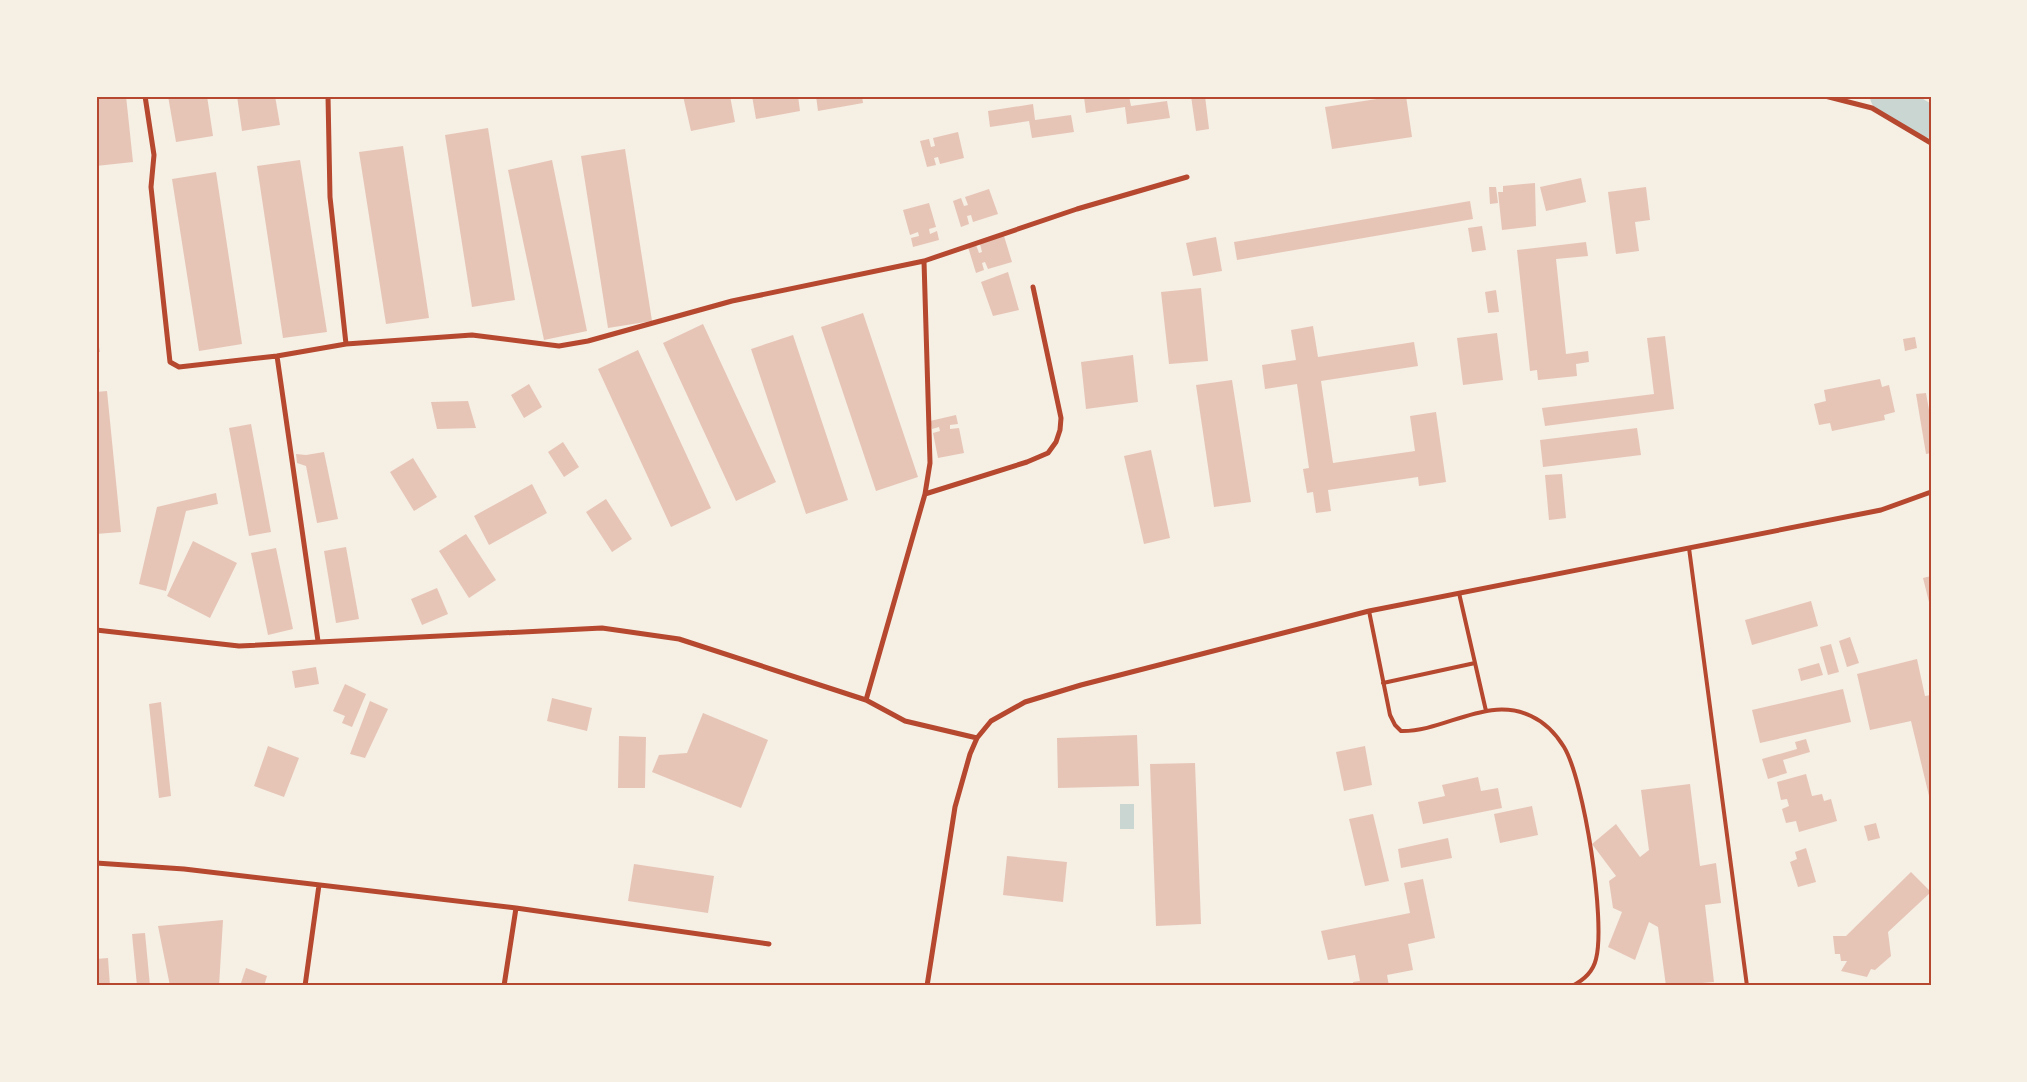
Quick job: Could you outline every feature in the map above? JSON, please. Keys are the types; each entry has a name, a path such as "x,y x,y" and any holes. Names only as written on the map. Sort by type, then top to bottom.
{"street":[{"path":"146,96 154,155 151,187 170,362 179,367 277,356 346,344 472,336 560,346 588,341 732,300 924,261 1077,209 1187,177"},
{"path":"328,96 330,197 346,344"},
{"path":"1825,96 1872,108 1931,143"},
{"path":"866,700 925,494 930,454 924,261"},
{"path":"925,494 1027,462 1048,453 1056,442 1061,418 1033,287"},
{"path":"277,356 318,641"},
{"path":"927,986 955,807 976,738 991,721 1025,702 1081,685 1369,611 1881,510 1931,492"},
{"path":"96,630 239,646 602,628 679,639 866,700 905,722 976,738"},
{"path":"96,863 184,870 516,908 768,944"},
{"path":"305,986 319,885"},
{"path":"504,986 516,908"}],"lane":[{"path":"1689,548 1747,986"},
{"path":"1459,593 1486,711"},
{"path":"1369,611 1390,715 1394,726 1401,731 1486,711 1510,709 1531,716 1546,725 1564,746 1573,768 1590,844 1599,920 1599,946 1596,961 1587,978 1572,986"},
{"path":"1384,683 1475,663"}],"shaded area":[{"path":"1120,804 1134,804 1134,829 1120,829"}],"building":[{"path":"96,96 126,96 133,162 96,166"},
{"path":"168,96 207,96 213,136 176,142"},
{"path":"237,96 275,96 280,125 242,131"},
{"path":"683,96 730,96 735,122 691,131"},
{"path":"752,96 798,96 800,111 756,119"},
{"path":"816,96 862,96 863,103 818,111"},
{"path":"1129,96 1131,106 1167,101 1170,118 1127,124 1125,107 1086,113 1084,97"},
{"path":"1191,96 1205,96 1209,129 1196,131"},
{"path":"1406,96 1412,137 1332,149 1325,107"},
{"path":"1033,104 1035,120 1071,115 1074,132 1032,138 1029,121 990,127 988,111"},
{"path":"488,128 515,300 472,307 445,135"},
{"path":"958,132 964,158 940,164 938,157 934,158 936,165 927,167 920,141 929,139 931,147 935,146 933,138"},
{"path":"403,146 429,318 386,324 359,152"},
{"path":"625,149 652,321 608,328 581,156"},
{"path":"300,160 327,332 283,338 257,166"},
{"path":"552,160 587,331 544,340 508,170"},
{"path":"216,172 242,344 199,351 172,179"},
{"path":"1581,178 1586,202 1546,211 1540,187"},
{"path":"1535,183 1536,226 1502,230 1498,192 1503,192 1503,186"},
{"path":"1489,187 1496,187 1498,203 1490,204"},
{"path":"1646,187 1650,220 1635,222 1639,251 1616,254 1608,192"},
{"path":"989,189 998,214 973,222 971,215 967,216 969,224 961,227 953,201 961,198 964,206 968,205 965,197"},
{"path":"1470,201 1473,219 1237,260 1234,242"},
{"path":"929,203 936,227 929,229 930,234 937,231 939,240 913,247 911,238 919,236 918,232 910,235 903,210"},
{"path":"1482,226 1486,250 1472,252 1468,228"},
{"path":"1004,236 1012,262 988,269 985,262 982,263 984,270 976,273 968,247 976,245 979,253 982,252 980,244"},
{"path":"1216,237 1222,271 1193,276 1186,243"},
{"path":"1586,242 1588,256 1556,259 1566,354 1588,351 1589,362 1576,364 1577,376 1538,380 1537,370 1530,371 1517,250"},
{"path":"1008,272 1019,310 993,316 981,282"},
{"path":"1201,288 1208,361 1169,364 1161,292"},
{"path":"1496,290 1499,312 1488,313 1485,292"},
{"path":"863,313 918,477 876,491 821,327"},
{"path":"703,324 776,482 736,501 663,343"},
{"path":"1313,326 1318,357 1414,342 1418,366 1321,381 1333,463 1415,451 1410,416 1436,412 1446,482 1419,486 1418,477 1328,490 1331,511 1316,513 1313,492 1307,493 1303,469 1309,468 1297,384 1265,389 1262,365 1296,360 1291,330"},
{"path":"96,332 100,352 96,352"},
{"path":"1497,333 1503,380 1463,385 1457,338"},
{"path":"793,335 848,500 806,514 751,349"},
{"path":"1665,336 1674,409 1545,426 1542,408 1654,394 1647,338"},
{"path":"1915,337 1917,348 1905,351 1903,339"},
{"path":"638,350 711,508 671,527 598,369"},
{"path":"1133,355 1138,402 1086,409 1081,362"},
{"path":"1880,379 1882,387 1889,385 1895,412 1884,415 1885,420 1832,431 1830,423 1819,425 1814,404 1826,401 1824,390"},
{"path":"1232,380 1251,502 1214,507 1196,385"},
{"path":"529,384 542,407 524,418 511,395"},
{"path":"107,391 121,532 96,534 96,392"},
{"path":"1926,393 1931,421 1931,453 1926,454 1916,394"},
{"path":"468,401 476,428 437,429 431,402"},
{"path":"956,415 958,424 950,425 950,429 959,428 964,453 938,458 933,433 940,431 939,427 932,429 930,421"},
{"path":"251,424 271,532 249,536 229,428"},
{"path":"1637,428 1641,455 1543,467 1540,440"},
{"path":"563,442 579,467 564,477 548,452"},
{"path":"1151,450 1170,538 1144,544 1124,456"},
{"path":"324,452 338,519 317,523 306,466 297,463 296,454 306,455"},
{"path":"413,458 437,497 414,511 390,472"},
{"path":"1562,474 1566,518 1549,520 1545,475"},
{"path":"532,484 547,513 489,545 474,516"},
{"path":"216,493 218,504 186,511 166,591 139,584 157,507"},
{"path":"606,499 632,539 612,552 586,512"},
{"path":"466,534 496,580 469,598 439,551"},
{"path":"193,541 237,563 210,618 167,596"},
{"path":"346,547 359,619 336,623 324,551"},
{"path":"276,548 293,629 268,635 251,553"},
{"path":"1931,576 1931,606 1930,606 1923,578"},
{"path":"437,588 448,614 422,625 411,599"},
{"path":"1811,601 1818,626 1752,645 1745,620"},
{"path":"1850,637 1859,663 1847,667 1839,641"},
{"path":"1831,644 1839,672 1828,675 1820,647"},
{"path":"1917,659 1925,696 1931,695 1930,800 1911,721 1870,730 1857,674"},
{"path":"1819,663 1823,675 1801,681 1798,669"},
{"path":"316,667 319,684 295,688 292,671"},
{"path":"345,684 366,694 352,727 342,723 345,716 333,711"},
{"path":"1843,689 1851,722 1760,743 1752,710"},
{"path":"552,698 592,708 587,731 547,721"},
{"path":"370,701 388,709 365,758 350,754"},
{"path":"161,702 171,796 159,798 149,704"},
{"path":"703,713 768,740 741,808 652,772 659,755 687,753"},
{"path":"1137,735 1139,786 1058,788 1057,738"},
{"path":"619,736 646,737 645,788 618,788"},
{"path":"1806,739 1810,752 1783,760 1787,773 1768,779 1762,759 1797,749 1795,742"},
{"path":"268,746 299,758 284,797 254,786"},
{"path":"1365,746 1372,785 1344,791 1336,752"},
{"path":"1195,763 1201,924 1156,926 1150,764"},
{"path":"1806,774 1812,796 1822,794 1824,801 1831,799 1837,821 1799,832 1796,821 1786,823 1782,809 1789,806 1787,799 1781,800 1777,782"},
{"path":"1478,777 1481,791 1498,788 1502,808 1423,824 1418,802 1445,796 1442,785"},
{"path":"1690,784 1700,866 1716,863 1721,903 1705,905 1714,982 1666,986 1658,927 1649,922 1635,960 1608,947 1622,912 1613,908 1609,881 1616,876 1592,844 1616,824 1640,857 1649,850 1641,790"},
{"path":"1532,806 1538,835 1500,843 1494,814"},
{"path":"1373,814 1389,881 1365,886 1349,819"},
{"path":"1876,823 1880,838 1868,841 1864,826"},
{"path":"1448,838 1452,858 1401,868 1398,849"},
{"path":"1806,848 1816,882 1798,887 1790,862 1797,859 1795,852"},
{"path":"1007,856 1067,862 1063,902 1003,895"},
{"path":"634,864 714,876 708,913 628,901"},
{"path":"1911,872 1931,892 1888,932 1891,956 1875,970 1871,969 1867,977 1841,971 1847,961 1841,961 1840,954 1835,954 1833,936 1846,936"},
{"path":"1423,879 1435,938 1408,944 1413,970 1387,975 1389,986 1354,986 1353,982 1360,981 1355,955 1328,960 1321,931 1410,913 1404,883"},
{"path":"223,920 219,986 170,986 158,926"},
{"path":"145,933 150,986 137,986 132,934"},
{"path":"108,958 110,986 98,986 96,959"},
{"path":"246,968 267,976 264,986 240,986"}],"waterway":[{"path":"1886,96 1931,122"}]}
